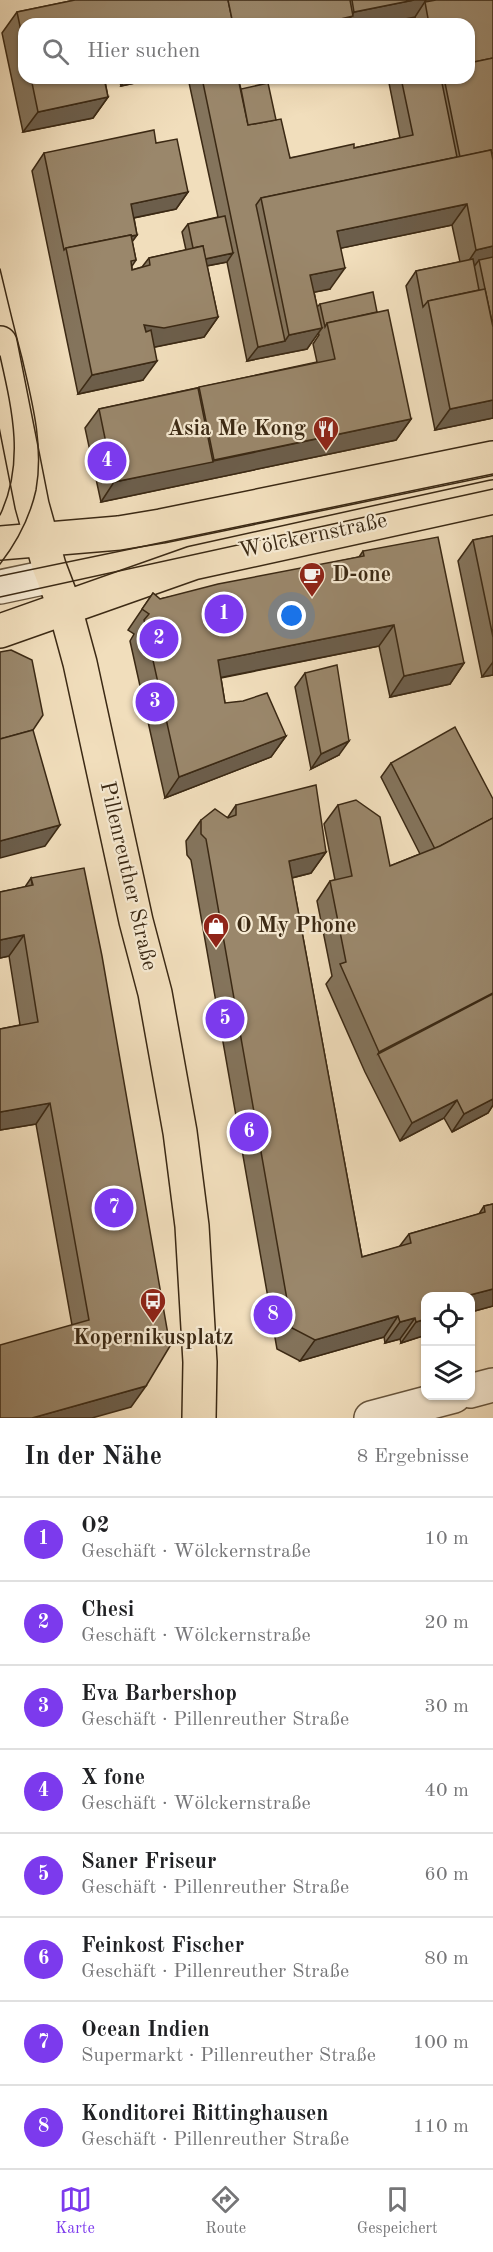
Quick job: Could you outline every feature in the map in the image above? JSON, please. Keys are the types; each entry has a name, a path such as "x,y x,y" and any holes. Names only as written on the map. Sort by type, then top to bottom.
{"main road":[{"name":"Pillenreuther Straße","path":"0,343 41,539 65,608 85,682 136,921 155,993 180,1132 192,1226 201,1362 199,1418"},
{"name":"Wölckernstraße","path":"0,543 118,533 161,526 493,458"},
{"name":"Wölckernstraße","path":"0,631 171,570 217,557 493,497"}],"street":[{"path":"0,587 52,576"},
{"path":"475,1390 493,1385"},
{"path":"371,1418 436,1400"}],"building":[{"path":"75,0 228,0 232,18 18,18 17,12"},
{"path":"228,0 350,0 353,16 345,18 232,18"},
{"path":"352,0 414,0 354,12"},
{"path":"493,0 493,58 475,62 475,18 428,18 425,2"},
{"path":"493,58 493,153 491,150 460,157 445,84 475,84 475,62"},
{"path":"32,84 105,84 108,97 38,112"},
{"path":"203,84 239,84 248,125 281,119 290,158 354,144 354,148 413,135 402,84 442,84 457,157 261,198 256,205 285,341 258,347"},
{"path":"268,84 276,120 248,125 241,89"},
{"path":"154,130 156,143 177,139 188,192 131,204 137,235 64,250 44,153"},
{"path":"491,150 493,246 476,250 467,204 337,231 345,268 310,275 322,328 289,335 261,198"},
{"path":"225,216 233,253 205,259 203,246 193,248 188,224"},
{"path":"131,235 136,260 131,261 132,270 150,265 149,258 203,246 218,317 164,328 144,325 146,332 151,330 157,361 92,375 66,248"},
{"path":"493,257 493,327 479,260"},
{"path":"473,259 479,290 428,301 423,307 416,271"},
{"path":"485,289 493,327 493,400 450,409 428,301"},
{"path":"373,292 377,312 327,323 325,327 320,304"},
{"path":"388,310 411,419 214,460 199,387 335,359 327,323"},
{"path":"198,388 213,462 114,482 99,409"},
{"path":"493,536 493,637 473,540"},
{"path":"438,537 464,663 404,676 394,625 218,660 225,703 243,701 267,693 286,736 179,777 144,620 149,614 142,609 153,593 160,599 218,584 364,556 363,551"},
{"path":"11,650 32,660 43,715 33,730 0,739 0,652"},
{"path":"337,665 349,741 321,754 305,673"},
{"path":"455,727 493,799 493,818 435,849 391,763"},
{"path":"33,730 60,825 0,841 0,739"},
{"path":"316,785 326,852 289,861 362,1257 411,1243 409,1234 485,1212 484,1206 493,1204 493,1289 475,1294 421,1292 421,1320 416,1322 415,1318 400,1322 398,1316 315,1340 292,1328 206,839 201,834 201,820 215,809 228,818 236,815 236,805"},
{"path":"356,800 380,817 390,866 440,846 493,818 493,993 379,1052 340,964 346,962 330,881 352,876 338,805"},
{"path":"84,868 102,956 170,1346 146,1386 32,1418 0,1418 0,1345 89,1320 50,1103 0,1112 0,1029 38,1022 24,935 0,940 0,892 33,885 31,878"},
{"path":"493,994 493,1099 464,1114 457,1100 412,1123 378,1054"}],"tram line":[{"path":"0,269 33,407 39,457 36,490 30,510 17,538 0,564"},
{"path":"0,356 9,396 14,436 12,476 0,515"},
{"path":"0,576 493,474"},
{"path":"0,597 493,489"}],"place":[{"name":"Asia Me Kong","path":"326,452"},
{"name":"X fone","path":"107,461"},
{"name":"D-one","path":"312,598"},
{"name":"O2","path":"224,614"},
{"name":"Chesi","path":"159,639"},
{"name":"Eva Barbershop","path":"155,702"},
{"name":"O My Phone","path":"216,949"},
{"name":"Saner Friseur","path":"225,1019"},
{"name":"Feinkost Fischer","path":"249,1132"},
{"name":"Ocean Indien","path":"114,1208"},
{"name":"Konditorei Rittinghausen","path":"273,1315"},
{"name":"Kopernikusplatz","path":"153,1324"}]}
